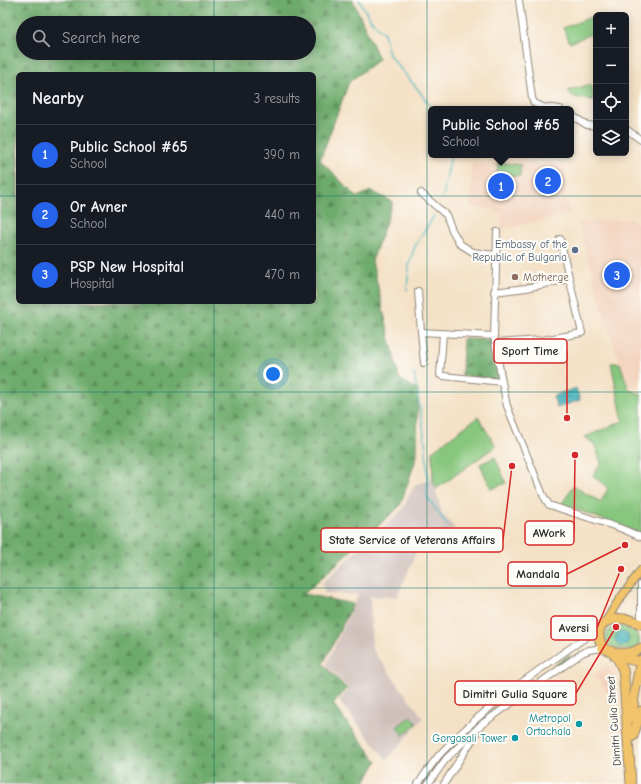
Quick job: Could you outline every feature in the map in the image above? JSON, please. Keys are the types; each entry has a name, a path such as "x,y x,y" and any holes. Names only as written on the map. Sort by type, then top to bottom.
{"highway":[{"path":"641,624 622,618 611,619 603,624 599,639 606,649 618,657 641,661"},
{"path":"606,649 630,653 641,648"},
{"name":"Dimitri Gulia Street","path":"618,657 623,670 624,678 631,784"},
{"name":"Dimitri Gulia Street","path":"637,784 632,736 632,707 641,661"},
{"path":"632,736 641,711"}],"main road":[{"path":"603,624 616,603 641,570"}],"street":[{"path":"519,0 532,98 534,103 541,106"},
{"path":"574,117 587,125 593,126"},
{"path":"629,131 641,140"},
{"path":"421,193 446,215 460,244 473,252 495,255"},
{"path":"497,232 494,292 495,340 502,382 507,406 543,495 549,505 641,536"},
{"path":"421,332 495,340 542,340 582,333 560,239"},
{"path":"494,292 526,288 569,279"},
{"path":"418,291 424,363"},
{"path":"443,334 440,374 443,376 502,382"},
{"path":"641,584 641,620"},
{"path":"418,784 440,754 475,720 512,688 603,624"},
{"path":"428,784 446,759 482,724 582,653 588,650 606,649"},
{"path":"444,784 482,724"}],"shaded area":[{"path":"493,159 530,164 565,166 566,196 571,214 501,229 502,212 497,212 496,209 470,208 472,164 493,164"},
{"path":"631,219 641,224 641,384 629,387 607,326 578,223"},
{"path":"433,479 442,514 455,528 416,553 397,597 370,596 372,649 423,718 387,760 339,701 349,689 326,665 358,595 325,593 322,583 403,509 415,485"},
{"path":"606,665 617,680 611,698 594,674"}],"green space":[{"path":"0,0 353,0 379,59 349,82 320,160 357,197 371,191 393,202 372,261 399,378 418,390 417,456 400,506 304,594 353,604 323,664 347,689 333,704 377,761 364,784 0,784"},
{"path":"593,16 593,33 570,43 563,28"},
{"path":"591,84 593,100 572,96 567,91"},
{"path":"498,162 521,165 520,176 497,174"},
{"path":"463,339 494,340 499,379 462,376"},
{"path":"611,363 620,363 629,390 641,394 641,534 562,504 573,486 601,502 608,488 593,476 601,463 595,445 585,437 623,421"},
{"path":"478,417 496,446 436,489 433,479 432,451"},
{"path":"495,457 506,483 491,489 480,464"},
{"path":"618,626 622,626 637,633 639,642 635,650 615,648 606,641 605,638 607,632"},
{"path":"569,655 570,657 479,723 443,758 423,784 421,784 443,756 475,724"},
{"path":"411,716 417,724 403,735 397,727"}],"water":[{"path":"576,388 580,400 557,408 553,396"},
{"path":"619,632 625,632 629,636 629,642 625,646 619,646 615,642 615,636"}],"waterway":[{"path":"359,0 371,20 384,33 389,55 430,106"},
{"path":"443,197 450,158"},
{"path":"407,290 409,265 415,246 434,216"},
{"path":"414,374 426,451 428,482 427,497 448,526"}],"place":[{"name":"Or Avner","path":"548,181"},
{"name":"Public School #65","path":"501,186"},
{"name":"Embassy of the Republic of Bulgaria","path":"575,250"},
{"name":"PSP New Hospital","path":"617,275"},
{"name":"Mother.ge","path":"515,277"},
{"name":"Sport Time","path":"567,418"},
{"name":"AWork","path":"575,455"},
{"name":"State Service of Veterans Affairs","path":"512,466"},
{"name":"Mandala","path":"625,545"},
{"name":"Aversi","path":"621,569"},
{"name":"Dimitri Gulia Square","path":"616,627"},
{"name":"Metropol Ortachala","path":"579,724"},
{"name":"Gorgasali Tower","path":"515,738"}]}
